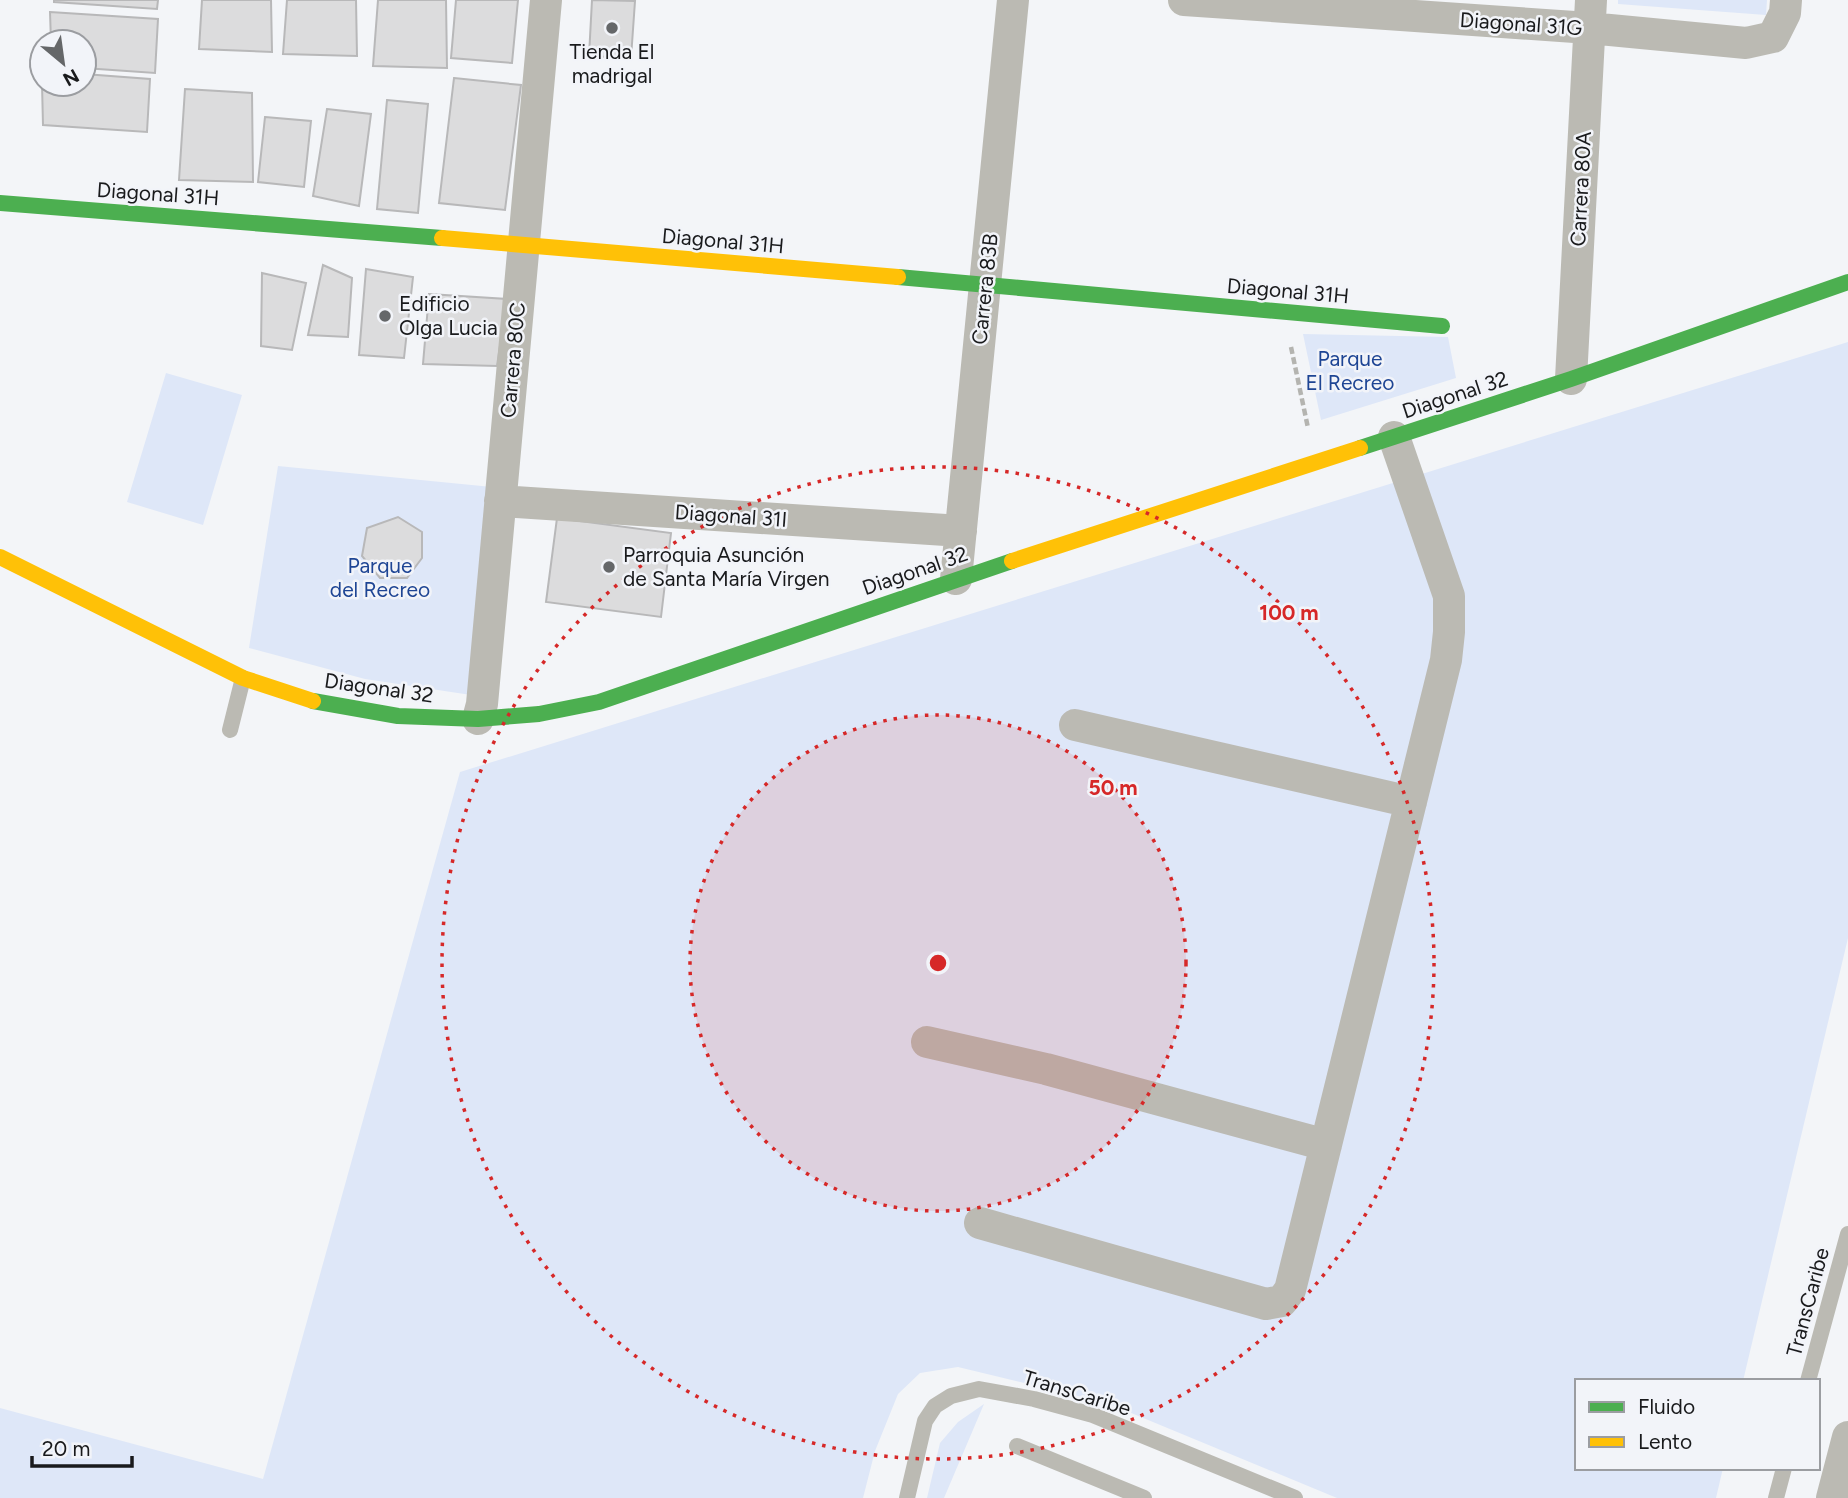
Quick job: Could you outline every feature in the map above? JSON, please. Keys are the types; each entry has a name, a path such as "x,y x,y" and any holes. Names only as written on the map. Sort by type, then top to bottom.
{"street":[{"name":"Carrera 80C","path":"478,719 482,704 546,0"},
{"name":"Carrera 83B","path":"956,579 1013,0"},
{"name":"Diagonal 31G","path":"1184,0 1590,14 1746,43 1773,37 1785,13 1786,0"},
{"name":"Carrera 80A","path":"1571,379 1590,14"},
{"name":"Diagonal 31H","path":"0,203 524,244 1442,326"},
{"name":"Diagonal 32","path":"0,557 243,678 319,703 398,716 478,719 539,714 598,702 657,683 956,579 1571,379 1848,282"},
{"path":"980,1223 1266,1304 1282,1301 1290,1290 1446,660 1449,596 1394,437"},
{"name":"Diagonal 31I","path":"500,501 961,531"},
{"path":"1075,725 1411,802"},
{"path":"927,1042 1046,1069 1326,1145"},
{"path":"1832,1498 1848,1437"}],"lane":[{"path":"230,730 243,678"},
{"name":"TransCaribe","path":"1809,1379 1848,1234"},
{"name":"TransCaribe","path":"907,1498 925,1422 935,1406 951,1396 979,1389 1034,1399 1093,1415 1295,1498"},
{"path":"1017,1446 1144,1498"},
{"path":"1776,1498 1783,1470"}],"path":[{"path":"1283,312 1316,463"}],"green space":[{"path":"1618,0 1767,0 1766,15 1618,4"},
{"name":"Parque El Recreo","path":"1303,334 1448,337 1456,378 1321,420"},
{"path":"1848,342 1848,938 1743,1379 1575,1379 1575,1470 1723,1470 1716,1498 1337,1498 1107,1403 958,1367 920,1373 898,1394 875,1451 863,1498 0,1498 0,1408 263,1479 460,772"},
{"path":"166,373 242,395 203,525 127,502"},
{"name":"Parque del Recreo","path":"278,466 492,487 471,695 365,679 249,648"},
{"path":"984,1404 944,1498 927,1498 940,1443 958,1422"}],"building":[{"path":"54,0 158,0 157,9"},
{"path":"202,0 271,0 272,52 199,49"},
{"path":"287,0 356,0 357,56 283,54"},
{"path":"378,0 446,0 447,68 373,66"},
{"path":"456,0 518,0 512,63 451,58"},
{"name":"Tienda El madrigal","path":"592,0 635,1 631,58 589,56"},
{"path":"50,12 158,19 155,73 98,69 98,28 51,28"},
{"path":"98,75 150,79 147,132 43,125 42,98 98,98"},
{"path":"454,78 521,85 505,210 439,203"},
{"path":"185,89 252,93 253,182 179,180"},
{"path":"387,100 428,104 418,213 377,209"},
{"path":"327,109 371,114 359,206 313,196"},
{"path":"265,117 311,121 304,187 258,182"},
{"path":"323,265 352,278 348,337 308,335"},
{"name":"Edificio Olga Lucia","path":"366,269 413,277 404,358 359,355"},
{"path":"262,273 306,283 292,350 261,346"},
{"path":"429,294 507,299 497,366 423,364"},
{"path":"398,517 422,532 422,558 407,578 380,578 362,556 367,528"},
{"name":"Parroquia Asunción de Santa María Virgen","path":"557,518 671,533 661,617 546,602"}],"traffic: fast":[{"path":"0,203 442,238"},
{"path":"898,277 1442,326"},
{"path":"1360,448 1571,379 1848,282"},
{"path":"313,701 398,716 478,719 539,714 599,702 1012,561"}],"traffic: slow":[{"path":"442,238 898,277"},
{"path":"1012,561 1360,448"},
{"path":"0,557 243,678 313,701"}],"place":[{"name":"Tienda El madrigal","path":"612,28"},
{"name":"Edificio Olga Lucia","path":"385,316"},
{"name":"Parroquia Asunción de Santa María Virgen","path":"609,567"}]}
